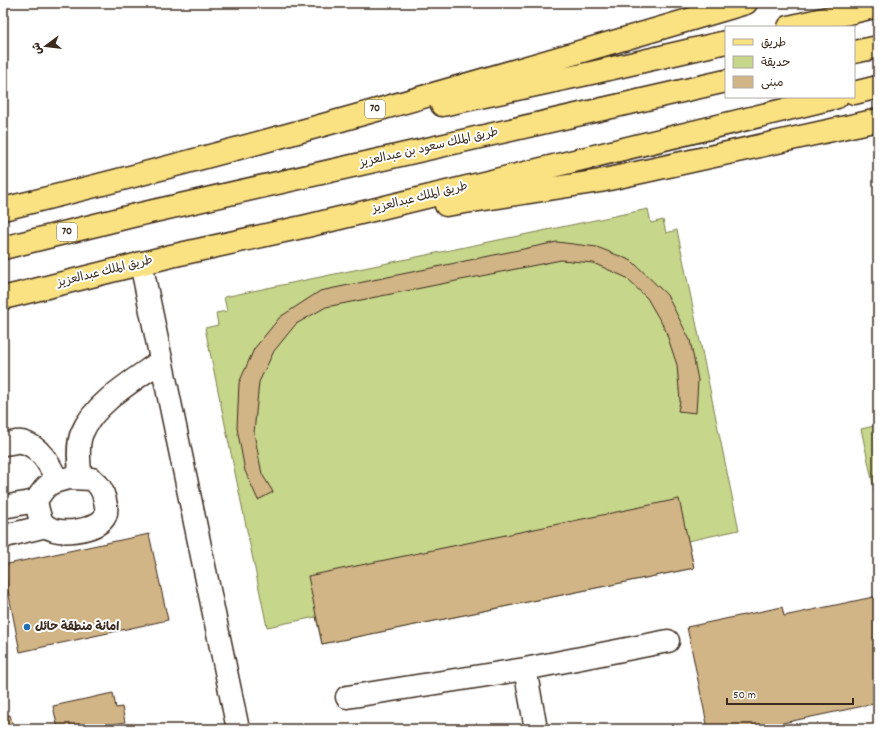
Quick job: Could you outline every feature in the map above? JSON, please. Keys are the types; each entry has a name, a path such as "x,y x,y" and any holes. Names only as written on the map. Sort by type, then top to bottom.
{"main road":[{"name":"70","path":"3,210 251,144 570,55 746,3"},
{"path":"794,26 878,6"},
{"path":"251,144 587,74 725,42"},
{"path":"855,52 878,47"},
{"name":"طريق الملك سعود بن عبدالعزيز","path":"3,248 132,216 725,81"},
{"path":"855,93 878,88"},
{"name":"طريق الملك عبدالعزيز","path":"3,298 141,263 307,226 704,128 833,98"},
{"path":"307,226 600,181 878,120"}],"street":[{"path":"141,263 238,729"},
{"path":"81,478 79,464 81,434 91,418 115,394 161,361"},
{"path":"3,444 21,442 34,446 51,467 58,480"},
{"path":"81,478 92,479 102,490 106,505 105,516 98,524 70,532 58,531 46,526 39,516 36,501 43,489 50,483 58,480 81,478"},
{"path":"3,507 36,501"},
{"path":"3,538 5,536 46,526"},
{"path":"347,697 525,669 668,641"},
{"path":"525,669 536,729"}],"green space":[{"path":"648,209 651,223 663,220 666,233 677,230 739,530 688,541 694,568 322,644 316,617 267,627 205,328 218,325 216,313 227,311 224,297"},
{"path":"878,425 878,507 861,429"}],"building":[{"path":"557,242 597,247 632,261 667,295 690,340 698,380 696,413 678,411 680,401 677,365 665,329 647,298 625,277 593,263 561,260 326,307 296,324 274,351 259,382 254,433 262,474 273,492 258,500 245,471 237,428 239,383 254,349 280,317 320,291"},
{"path":"679,499 694,568 322,644 308,576"},
{"path":"149,534 168,620 20,652 3,565"},
{"path":"878,596 878,703 754,729 708,729 687,627 782,607 784,616"},
{"path":"113,693 116,708 122,707 125,722 91,729 58,729 53,706"},
{"path":"10,715 14,729 3,729 3,716"},
{"path":"143,725 144,729 129,729 129,728"}],"place":[{"name":"امانة منطقة حائل","path":"27,627"}]}
